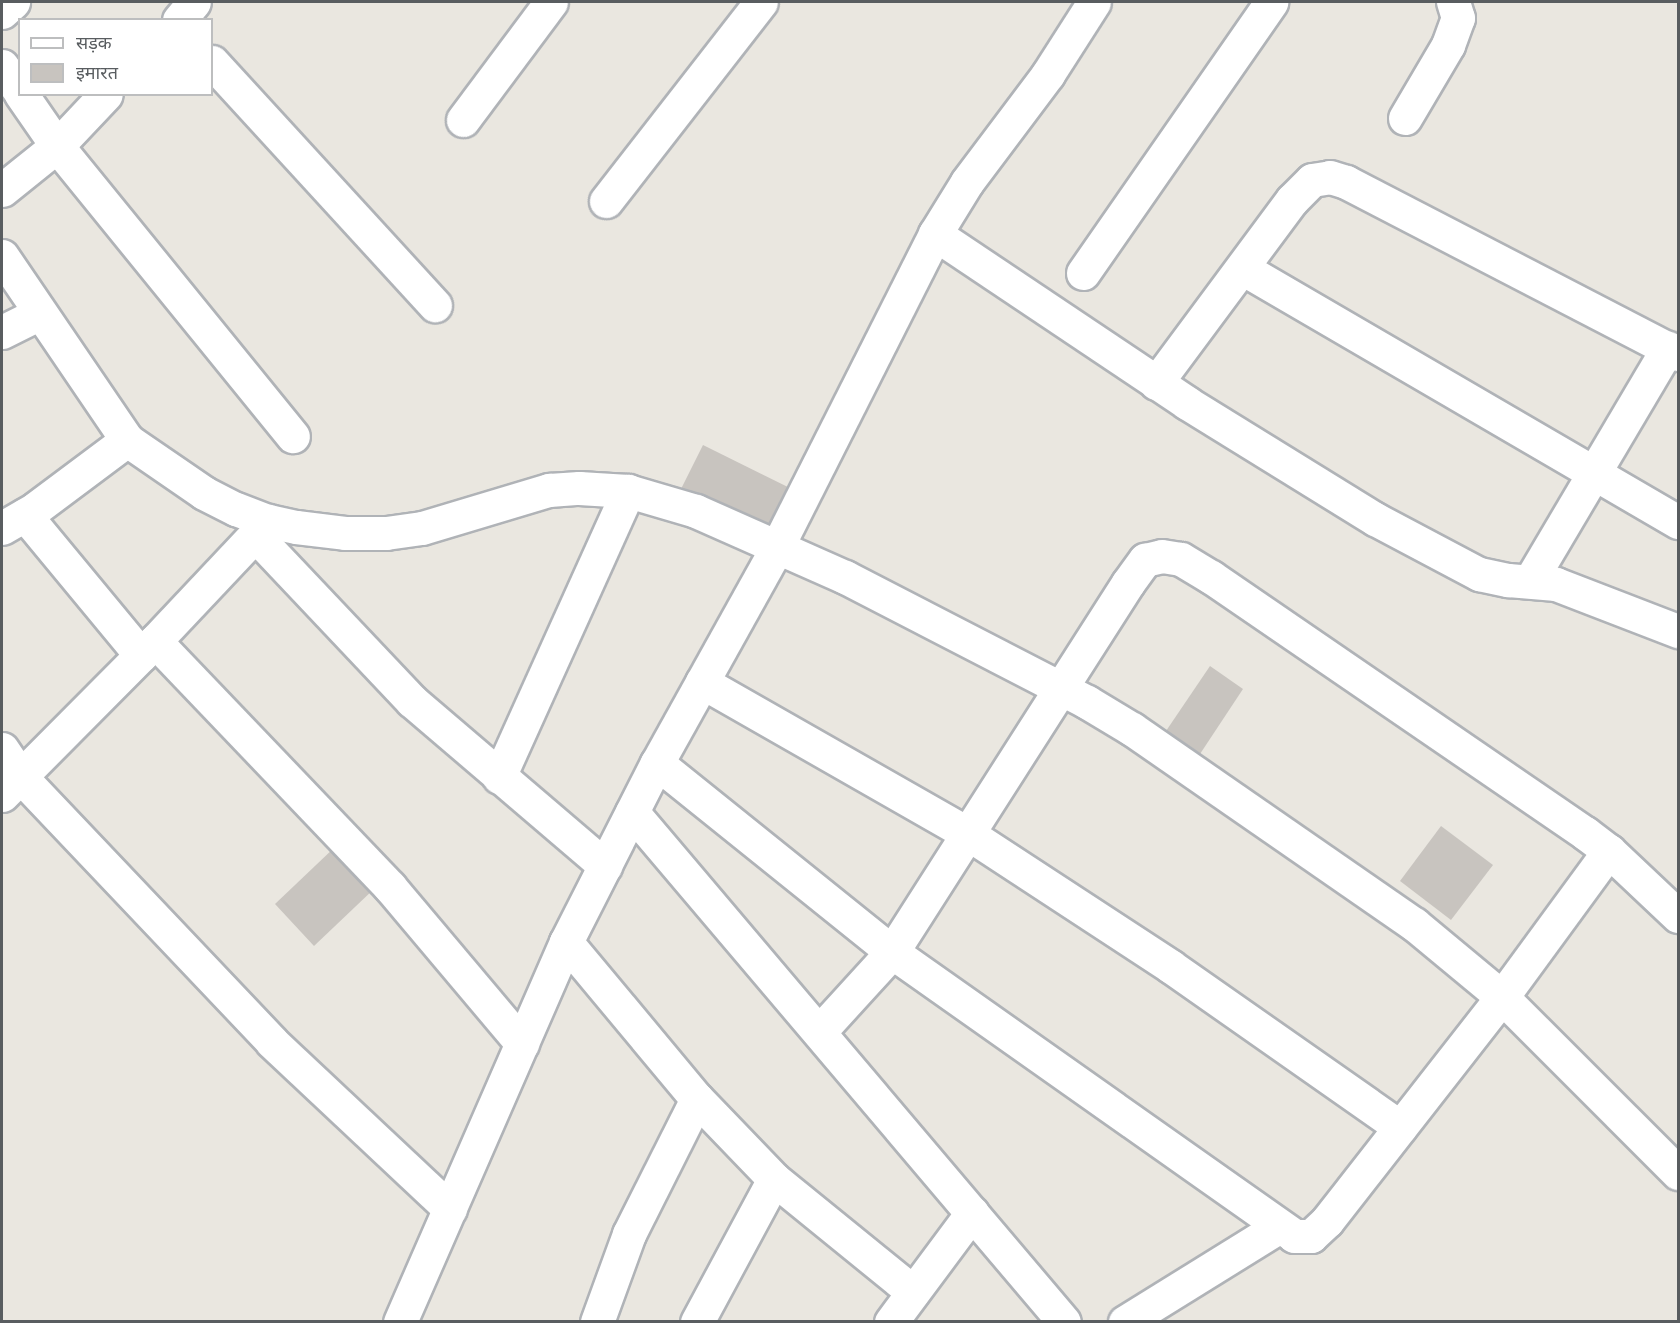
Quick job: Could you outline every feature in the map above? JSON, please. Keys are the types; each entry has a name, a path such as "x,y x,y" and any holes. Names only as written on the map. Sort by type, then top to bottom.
{"street":[{"path":"2,12 13,2"},
{"path":"180,18 194,2"},
{"path":"463,120 551,2"},
{"path":"606,201 760,2"},
{"path":"400,1322 566,942 657,763 777,547 935,234 967,182 1048,74 1094,2"},
{"path":"1083,273 1270,2"},
{"path":"1405,118 1448,45 1458,18 1453,2"},
{"path":"213,63 435,305"},
{"path":"2,66 18,90"},
{"path":"22,96 57,146 293,436"},
{"path":"2,190 57,146 104,96"},
{"path":"1156,383 1292,200 1312,180 1330,177 1346,182 1673,351 1593,475 1530,581"},
{"path":"935,234 1156,383 1375,519 1479,574 1578,591 1678,631"},
{"path":"2,256 127,440 204,494 262,528 412,701 605,866"},
{"path":"1242,268 1593,475 1678,522"},
{"path":"2,332 40,312"},
{"path":"127,440 13,521 148,648 390,887 522,1044"},
{"path":"11,786 148,648 262,528 387,533 422,528 549,490 579,488 628,491 677,504 845,577 1061,687 1132,729 1404,917 1502,997 1673,1157"},
{"path":"499,777 628,491"},
{"path":"819,1032 892,952 1145,560 1162,556 1181,559 1609,851 1677,912"},
{"path":"702,682 967,833 1170,966 1400,1127"},
{"path":"2,749 11,786 272,1042 450,1209"},
{"path":"657,763 892,952 1278,1227 1294,1236 1311,1236 1327,1221 1502,997 1609,851"},
{"path":"632,812 1064,1322"},
{"path":"566,942 696,1100 774,1179 913,1292"},
{"path":"597,1322 629,1234 696,1100"},
{"path":"697,1322 774,1179"},
{"path":"891,1322 972,1213"},
{"path":"1125,1322 1278,1227"}],"building":[{"path":"703,445 798,492 776,536 681,489"},
{"path":"1210,666 1243,689 1200,754 1166,731"},
{"path":"1441,826 1493,865 1451,920 1400,881"},
{"path":"336,846 375,888 314,946 275,904"}]}
